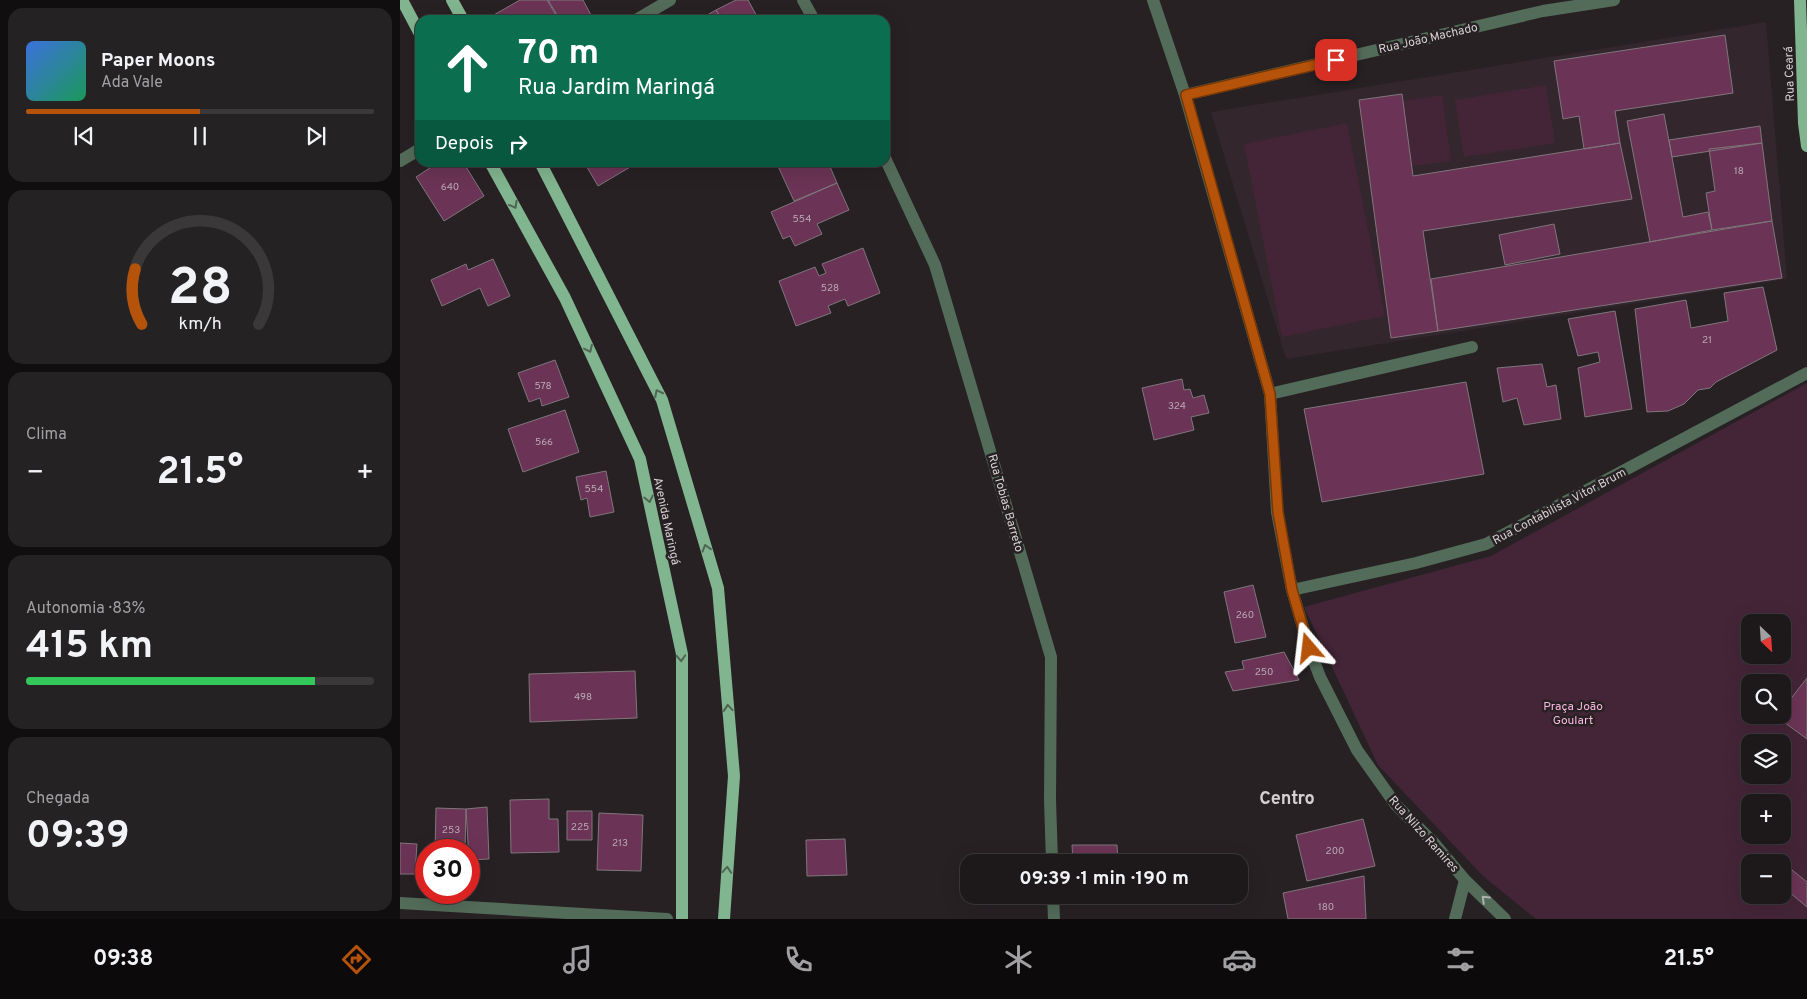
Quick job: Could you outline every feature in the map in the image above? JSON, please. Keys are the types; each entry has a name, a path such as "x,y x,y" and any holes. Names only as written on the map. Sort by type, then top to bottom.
{"main road":[{"path":"402,0 415,25"},
{"path":"452,0 460,15"},
{"name":"Rua Ceará","path":"1800,0 1804,123 1807,146"},
{"name":"Avenida Maringá","path":"493,167 565,298 640,460 682,654 682,919"},
{"path":"543,167 662,400 718,588 734,776 724,919"}],"street":[{"path":"644,15 670,0"},
{"path":"803,0 811,15"},
{"name":"Rua Nilzo Ramires","path":"1153,0 1186,95 1270,394 1278,512 1292,590 1309,648 1320,677 1356,750 1396,805 1434,842 1465,880 1505,919"},
{"name":"Rua João Machado","path":"1186,95 1541,5 1614,0"},
{"path":"400,161 415,152"},
{"name":"Rua Tobias Barreto","path":"889,167 935,265 1051,657 1050,800 1052,854"},
{"path":"1270,394 1472,347"},
{"name":"Rua Contabilista Vitor Brum","path":"1292,590 1486,544 1807,373"},
{"path":"1455,919 1465,880"},
{"path":"400,903 667,919"},
{"path":"1054,904 1054,919"}],"shaded area":[{"path":"1766,22 1787,279 1286,359 1211,112"}],"green space":[{"path":"1546,85 1555,143 1464,157 1455,100"},
{"path":"1442,95 1451,161 1412,166 1402,101"},
{"path":"1347,123 1385,316 1282,337 1244,144"},
{"name":"Praça João Goulart","path":"1807,383 1807,919 1536,919 1483,876 1378,765 1304,607 1491,556"}],"building":[{"path":"520,0 547,0 556,15 494,15"},
{"path":"548,0 583,0 591,15 557,15"},
{"path":"736,0 748,0 756,15 719,15 716,10"},
{"path":"716,10 719,15 707,15"},
{"path":"1725,35 1733,93 1615,111 1620,143 1584,149 1579,116 1563,119 1554,61"},
{"path":"1402,94 1413,176 1620,143 1632,199 1423,231 1438,331 1391,338 1359,100"},
{"path":"1664,114 1683,217 1708,212 1712,230 1650,242 1627,121"},
{"path":"1760,126 1762,143 1672,157 1669,140"},
{"path":"1762,143 1772,221 1712,230 1706,193 1715,191 1709,149"},
{"path":"431,167 466,167 484,196 444,221 416,177"},
{"path":"587,167 630,167 598,186"},
{"path":"778,167 830,167 837,183 794,201"},
{"path":"837,183 849,210 817,224 822,234 795,246 790,236 783,239 771,212"},
{"path":"1772,221 1782,278 1438,331 1431,279"},
{"path":"1554,224 1560,254 1505,265 1499,235"},
{"path":"863,248 880,293 848,306 845,299 828,306 831,313 796,326 779,281 815,267 819,276 826,273 822,264"},
{"path":"493,259 510,296 488,306 480,288 442,306 431,280 466,264 468,270"},
{"path":"1763,287 1777,350 1716,382 1710,388 1698,390 1684,404 1668,411 1647,412 1635,309 1686,300 1691,328 1728,321 1724,293"},
{"path":"1615,311 1632,409 1585,417 1578,368 1600,362 1598,352 1578,356 1568,319"},
{"path":"555,360 569,397 542,406 540,398 529,402 518,373"},
{"path":"1542,364 1547,387 1556,385 1561,419 1524,425 1517,398 1503,402 1497,368"},
{"path":"1182,379 1184,390 1190,389 1193,398 1204,395 1209,413 1191,417 1194,430 1154,440 1142,388"},
{"path":"1466,382 1484,474 1322,502 1304,409"},
{"path":"565,410 579,452 523,472 508,429"},
{"path":"606,471 614,512 590,517 587,498 581,500 576,477"},
{"path":"1253,585 1266,637 1235,643 1224,592"},
{"path":"1284,652 1299,680 1233,691 1225,672 1244,669 1242,661"},
{"path":"635,671 637,718 530,722 529,674"},
{"path":"1807,678 1807,739 1787,724 1791,724 1791,698"},
{"path":"549,799 549,819 558,819 559,852 511,853 510,800"},
{"path":"487,807 489,859 480,859 480,839 468,839 466,809"},
{"path":"436,808 466,809 465,839 435,839"},
{"path":"567,811 592,811 592,840 567,840"},
{"path":"599,813 643,815 641,871 597,870"},
{"path":"1363,819 1375,866 1307,881 1296,835"},
{"path":"845,839 847,875 807,876 806,840"},
{"path":"400,843 415,844 415,874 400,874"},
{"path":"1072,845 1117,845 1118,854 1073,854"},
{"path":"1791,871 1807,882 1807,907 1791,894"},
{"path":"1364,876 1366,919 1288,919 1283,893"}],"district":[{"name":"Centro","path":"1287,798"}],"route":[{"path":"1309,648 1292,590 1278,512 1270,394 1186,95 1336,60"}]}
